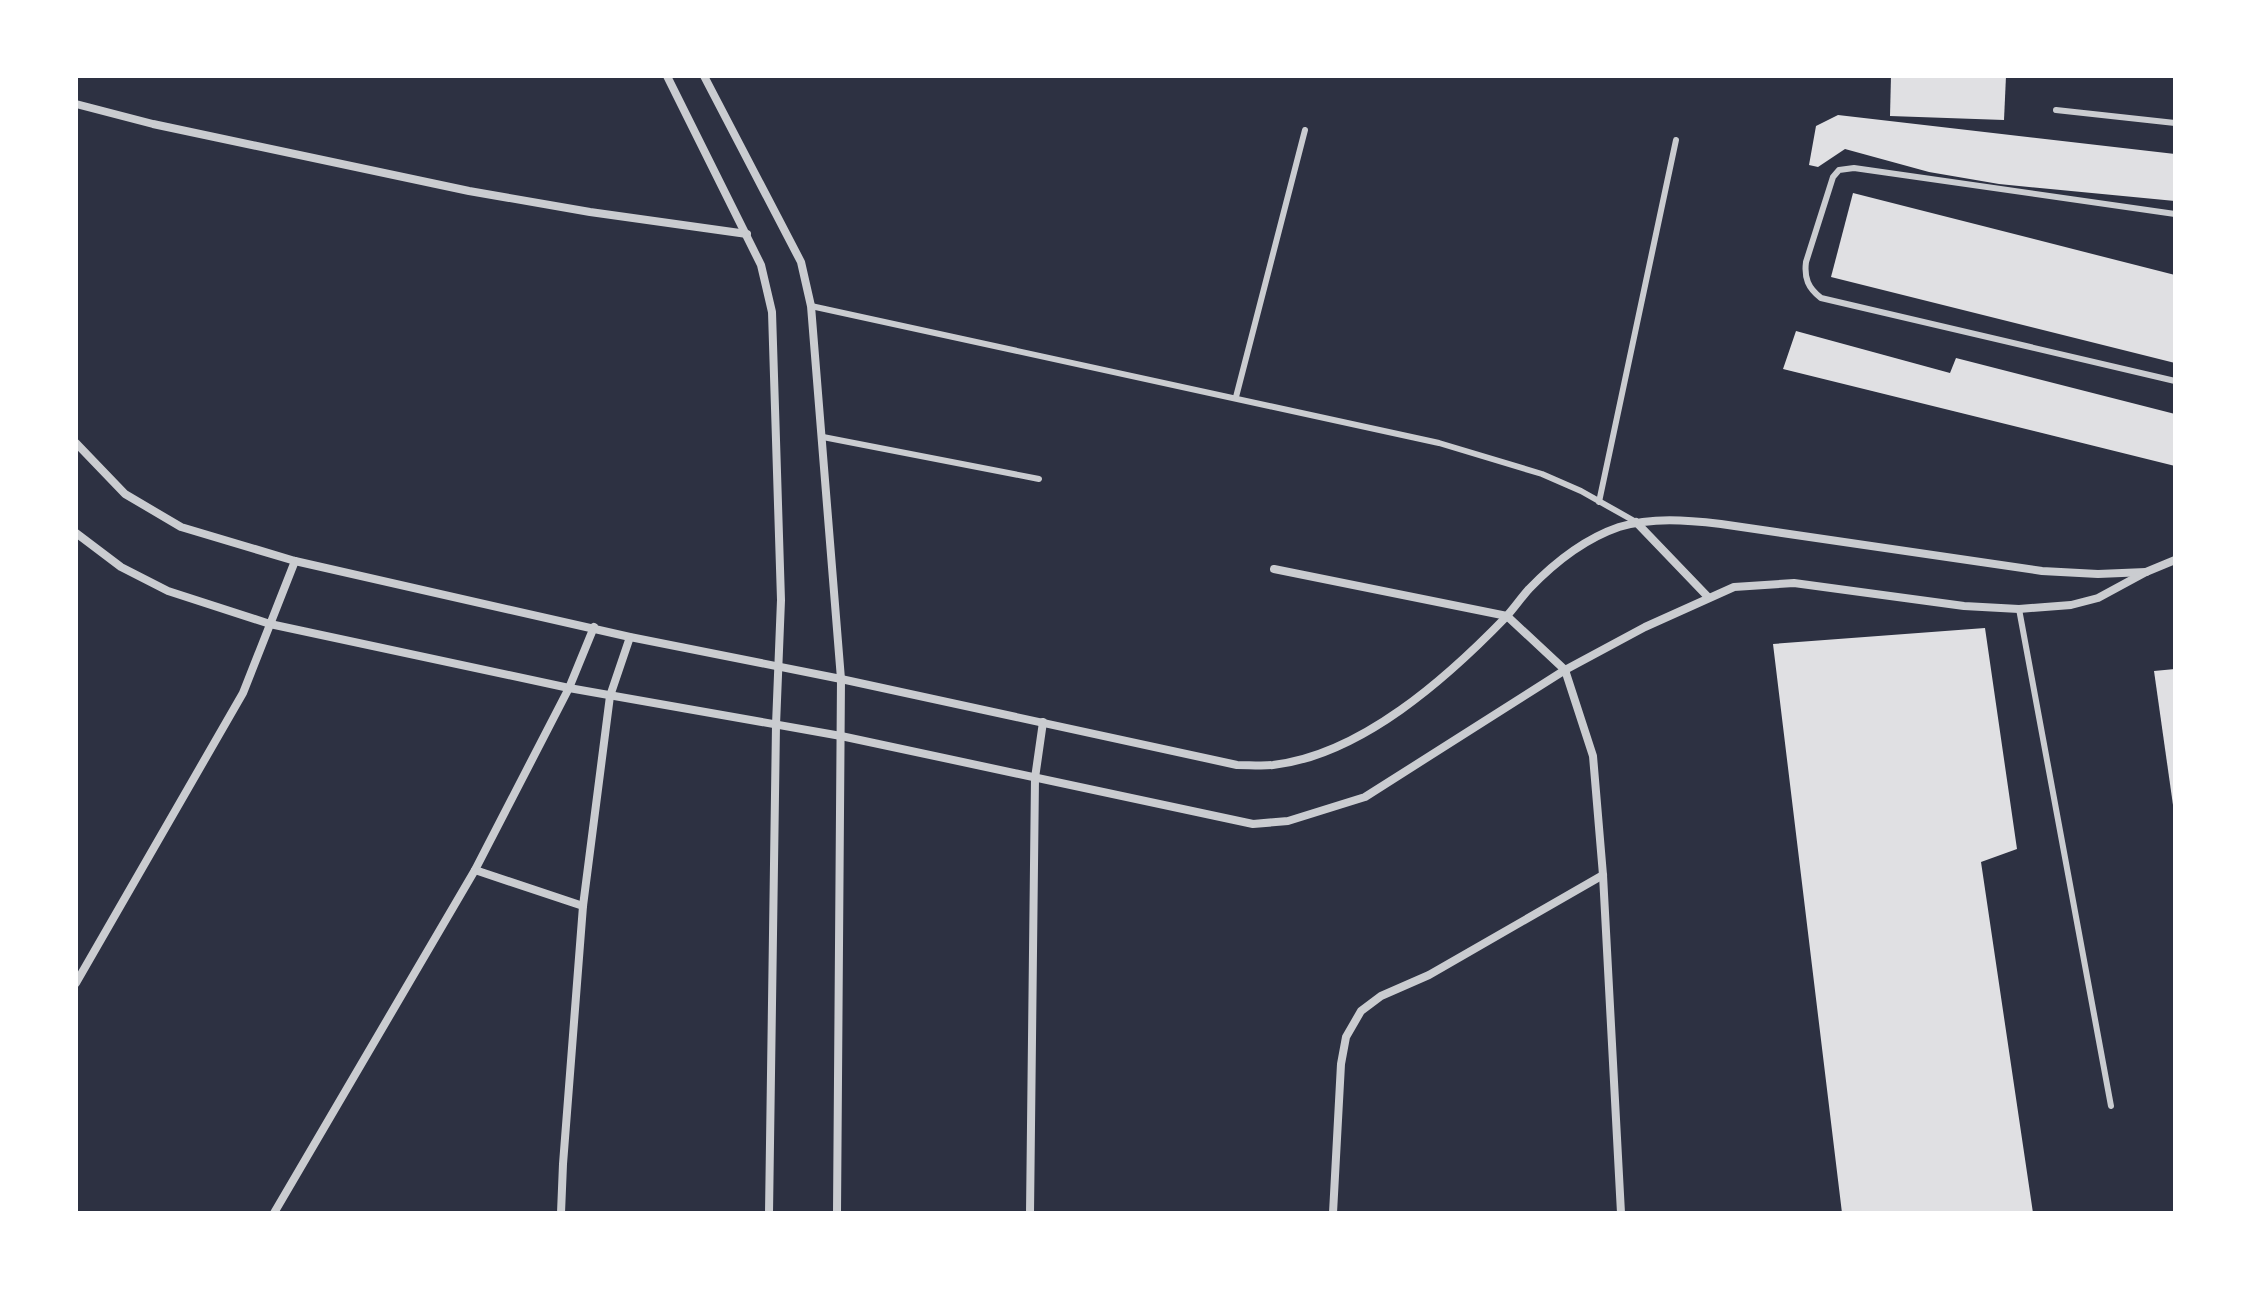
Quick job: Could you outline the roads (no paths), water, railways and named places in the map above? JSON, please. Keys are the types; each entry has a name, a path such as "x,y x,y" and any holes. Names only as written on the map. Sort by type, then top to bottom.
{"street":[{"path":"667,76 761,265 772,312 781,600 776,725 769,1213"},
{"path":"704,76 801,262 811,306 841,679 837,1213"},
{"path":"76,104 153,124 469,191 747,234"},
{"path":"76,443 125,494 181,527 295,561 630,637 841,679 1237,765 1273,765 1299,760 1354,737 1405,709 1434,686 1507,616 1553,566 1586,542 1636,522 1721,524 2042,571 2098,574 2146,572"},
{"path":"1636,522 1708,597"},
{"path":"76,533 121,567 168,591 270,624 569,688 841,736 1253,824 1288,821 1365,797 1565,670 1708,597 1742,585 1794,583 1949,604 2019,609 2071,605 2098,598 2175,560"},
{"path":"76,983 243,693 295,561"},
{"path":"1274,569 1507,616 1565,670 1593,756 1603,875 1621,1213"},
{"path":"274,1213 475,870 569,688 594,627"},
{"path":"561,1213 583,906 610,696 630,637"},
{"path":"1030,1213 1035,778 1043,722"},
{"path":"475,870 583,906"},
{"path":"1333,1213 1341,1064 1346,1037 1361,1011 1381,996 1429,975 1603,875"},
{"path":"281,1213 282,1196"}],"lane":[{"path":"2056,110 2175,123"},
{"path":"1236,397 1305,130"},
{"path":"1599,502 1676,140"},
{"path":"2175,214 1844,169 1833,177 1805,273 1812,291 1821,298 2175,381"},
{"path":"811,306 1439,443 1542,474 1636,522"},
{"path":"823,437 1039,479"},
{"path":"2019,609 2111,1106"}]}
